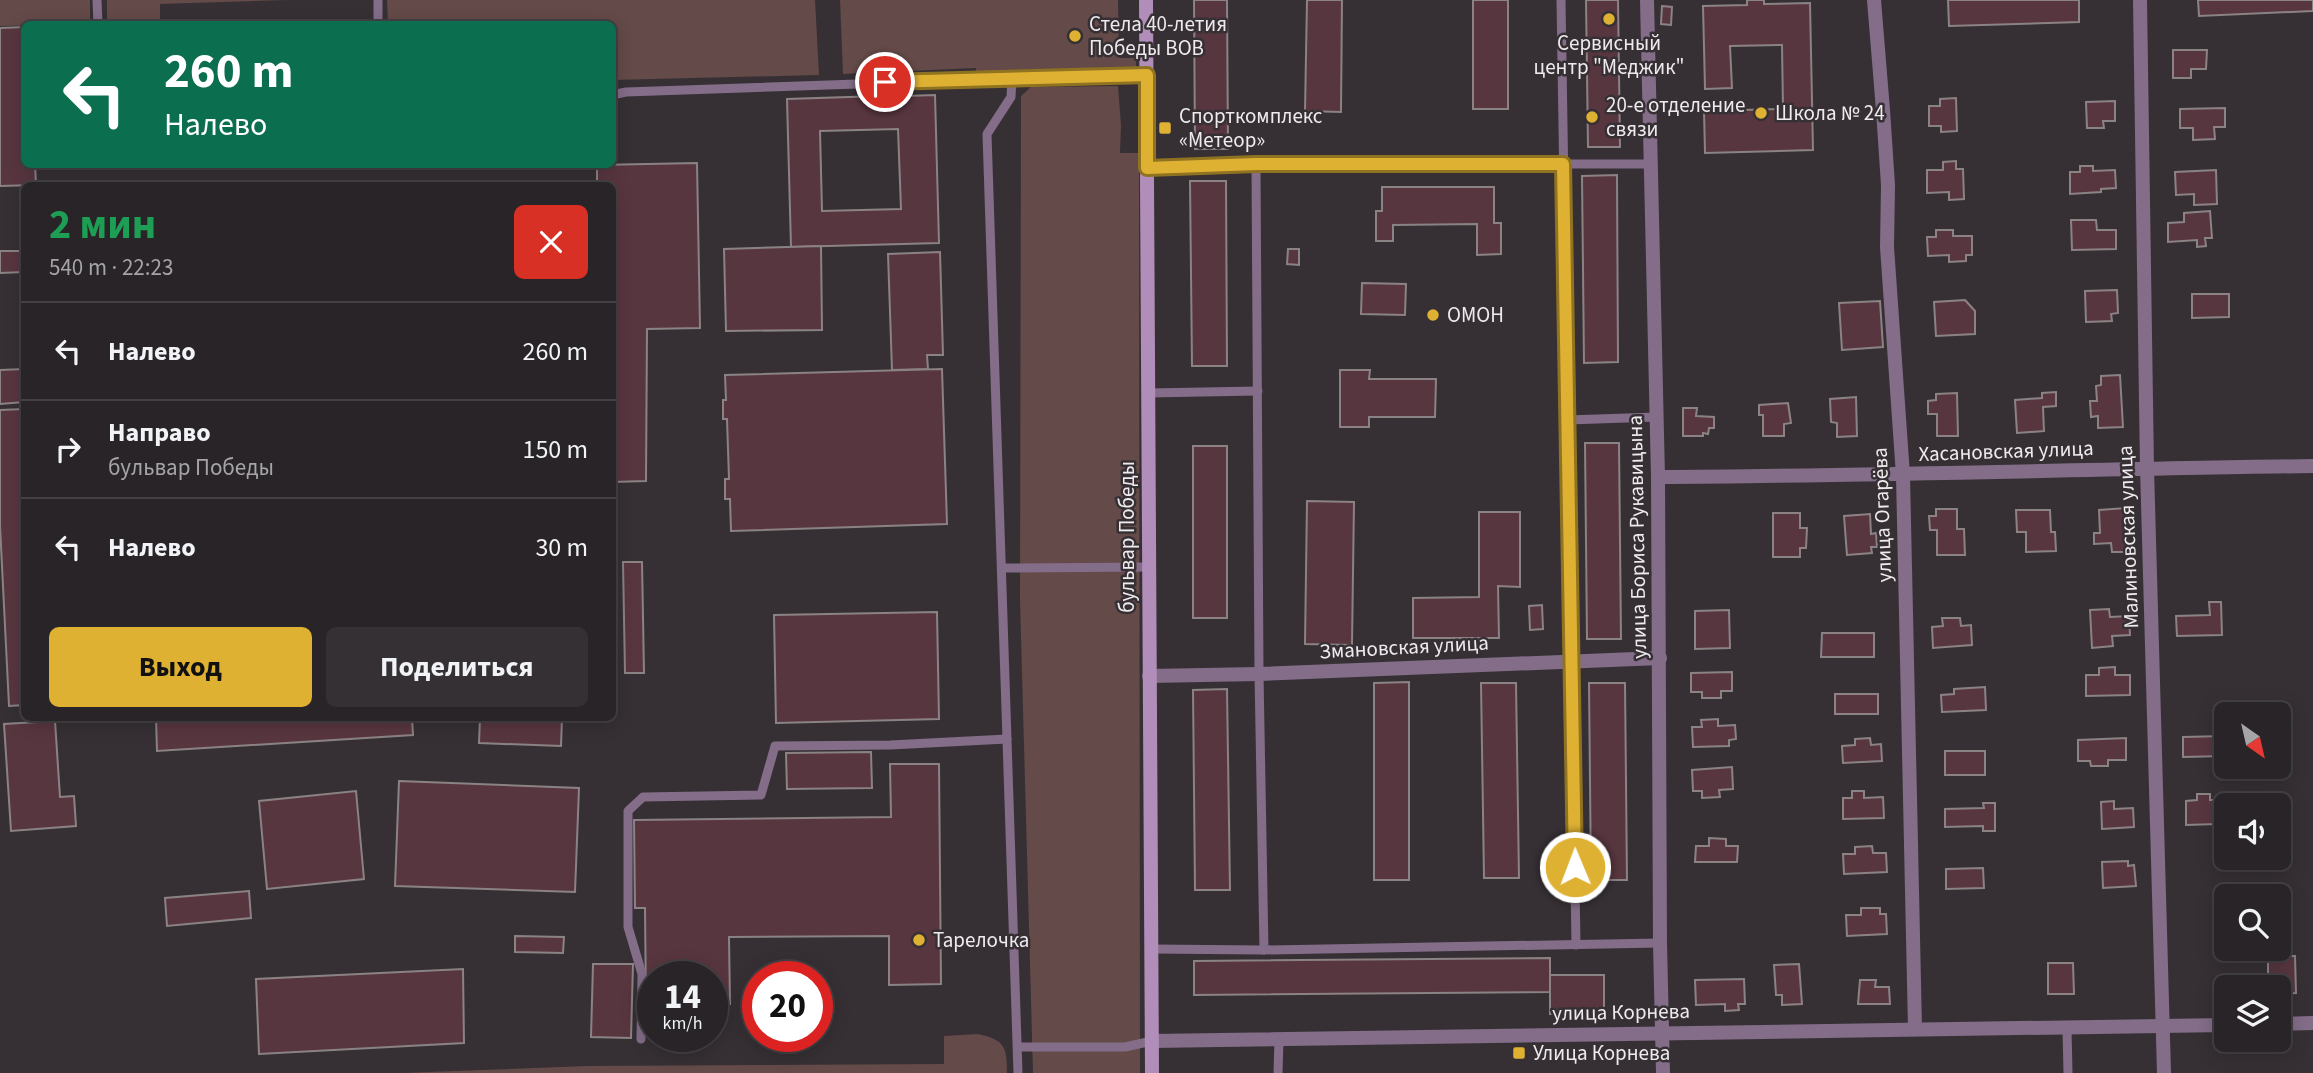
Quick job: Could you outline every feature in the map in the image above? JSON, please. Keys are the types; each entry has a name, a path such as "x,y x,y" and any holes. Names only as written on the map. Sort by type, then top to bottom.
{"street":[{"name":"бульвар Победы","path":"1146,0 1152,1073"},
{"name":"улица Бориса Рукавицына","path":"1647,0 1658,477 1663,1073"},
{"name":"улица Огарёва","path":"1874,0 1884,110 1888,186 1887,247 1903,475 1915,1029"},
{"name":"Малиновская улица","path":"2140,0 2147,468 2164,1073"},
{"name":"Хасановская улица","path":"1658,477 1903,475 2313,466"},
{"name":"Змановская улица","path":"1149,676 1660,658"},
{"path":"2291,1024 2313,1023"},
{"name":"улица Корнева","path":"1152,1041 2214,1025"}],"lane":[{"path":"97,0 98,21"},
{"path":"378,0 378,21"},
{"path":"1561,0 1576,945"},
{"path":"616,95 626,92 1147,75"},
{"path":"1012,78 1011,97 987,134 1018,1073"},
{"path":"1147,168 1256,164 1652,164"},
{"path":"1256,164 1259,674 1264,950"},
{"path":"1148,393 1258,391"},
{"path":"1567,420 1657,417"},
{"path":"1002,568 1148,567"},
{"path":"638,961 628,927 628,811 643,797 761,794 775,746 890,745 1007,739"},
{"path":"1151,949 1264,950 1660,943"},
{"path":"2067,1029 2068,1073"},
{"path":"1278,1073 1279,1039"},
{"name":"улица Корнева","path":"1017,1047 1125,1047 1152,1041"}],"shaded area":[{"path":"0,0 90,0 90,21 21,21 21,26 0,26"},
{"path":"107,0 287,0 160,4 160,21 107,21"},
{"path":"387,0 815,0 819,75 616,80 616,21 388,21"},
{"path":"840,0 1118,0 1119,58 1136,58 1136,68 976,72 976,68 843,74"},
{"path":"1118,86 1120,153 1139,153 1140,1073 1033,1073 1020,600 1021,96 1031,87"},
{"path":"978,1034 994,1039 1003,1046 1007,1073 402,1073 587,1066 944,1064 944,1036"}],"building":[{"path":"1194,0 1227,0 1228,149 1195,149"},
{"path":"1307,0 1342,0 1341,112 1305,111"},
{"path":"1473,0 1508,0 1508,109 1473,109"},
{"path":"1586,0 1618,0 1620,147 1588,147"},
{"path":"1747,0 1764,0 1764,4 1810,3 1813,150 1705,153 1704,111 1783,109 1782,45 1730,46 1732,88 1705,89 1703,6 1747,5"},
{"path":"1948,0 2079,0 2079,22 1949,26"},
{"path":"2198,0 2313,0 2313,11 2199,16"},
{"path":"1662,6 1672,7 1671,25 1661,24"},
{"path":"21,27 21,168 35,168 36,182 21,182 21,185 0,186 0,28"},
{"path":"2173,50 2207,50 2206,69 2191,69 2191,78 2173,78"},
{"path":"880,88 906,88 906,96 935,95 939,243 791,247 787,99 880,96","holes":["898,129 901,209 822,211 820,131"]},
{"path":"1956,98 1957,131 1941,132 1941,126 1929,126 1929,106 1940,106 1940,99"},
{"path":"2115,101 2115,121 2103,121 2104,128 2087,128 2086,102"},
{"path":"2225,108 2225,127 2214,127 2215,139 2193,140 2193,128 2180,128 2180,109"},
{"path":"1956,161 1956,169 1963,169 1964,199 1949,200 1949,192 1927,193 1927,170 1943,170 1943,162"},
{"path":"697,163 700,328 647,329 646,481 616,482 616,182 597,182 597,168 616,168 616,165"},
{"path":"2080,166 2093,166 2093,171 2115,170 2116,188 2070,194 2070,172 2080,172"},
{"path":"2216,170 2217,204 2194,205 2194,194 2176,195 2175,172"},
{"path":"1617,175 1618,362 1584,363 1582,176"},
{"path":"1190,181 1226,181 1227,366 1192,366"},
{"path":"1382,187 1494,187 1494,223 1501,223 1501,254 1477,255 1477,224 1393,225 1393,241 1376,241 1376,211 1382,211"},
{"path":"2210,211 2212,238 2205,238 2206,246 2197,247 2197,240 2168,242 2168,223 2184,222 2184,213"},
{"path":"2071,220 2096,220 2097,230 2116,230 2116,249 2072,250"},
{"path":"1936,230 1953,230 1953,236 1972,236 1972,255 1966,255 1966,261 1949,262 1949,255 1928,256 1927,237 1936,237"},
{"path":"821,246 822,330 726,331 724,249"},
{"path":"1288,249 1299,249 1299,265 1287,264"},
{"path":"0,251 21,251 21,272 0,273"},
{"path":"940,252 943,355 927,355 928,369 892,370 888,254"},
{"path":"1362,283 1406,284 1405,315 1361,314"},
{"path":"2117,290 2118,313 2111,314 2112,321 2086,322 2085,291"},
{"path":"2192,294 2229,294 2229,317 2192,318"},
{"path":"1965,300 1975,311 1975,334 1936,336 1934,302"},
{"path":"1880,301 1883,347 1842,350 1839,303"},
{"path":"21,369 21,402 0,404 0,370"},
{"path":"942,369 947,524 731,531 730,499 725,499 725,479 729,479 727,419 723,419 723,400 726,400 725,375"},
{"path":"1340,370 1370,370 1369,379 1436,379 1435,417 1369,417 1369,427 1340,427"},
{"path":"2120,375 2123,427 2098,428 2098,416 2091,417 2090,401 2097,401 2096,386 2101,385 2101,376"},
{"path":"2056,392 2056,406 2043,407 2044,431 2017,433 2015,400 2042,398 2042,393"},
{"path":"1957,393 1958,436 1937,436 1937,414 1928,414 1928,401 1936,400 1936,394"},
{"path":"1856,397 1857,436 1837,437 1837,423 1831,422 1830,399"},
{"path":"1788,403 1791,423 1784,424 1784,436 1763,436 1763,415 1759,415 1759,405"},
{"path":"1683,408 1697,408 1696,416 1714,417 1714,428 1709,428 1708,434 1703,433 1703,436 1683,436"},
{"path":"21,409 21,705 9,706 0,526 0,410"},
{"path":"1585,443 1619,443 1621,639 1587,639"},
{"path":"1193,446 1227,446 1227,618 1193,618"},
{"path":"1307,501 1354,502 1352,645 1305,644"},
{"path":"2126,508 2128,552 2112,552 2111,543 2094,544 2094,533 2100,533 2099,510"},
{"path":"1936,509 1957,509 1957,529 1964,529 1965,555 1937,555 1937,530 1930,530 1929,516 1936,516"},
{"path":"2016,510 2050,510 2051,532 2055,532 2056,551 2026,552 2026,532 2017,532"},
{"path":"1479,512 1520,512 1520,587 1498,586 1499,638 1413,638 1413,598 1479,597"},
{"path":"1773,513 1800,513 1800,528 1807,528 1806,548 1800,548 1800,557 1773,557"},
{"path":"1870,514 1871,534 1876,533 1877,547 1871,547 1872,553 1847,555 1844,516"},
{"path":"623,562 642,562 644,673 625,673"},
{"path":"2209,602 2221,602 2222,635 2177,636 2176,616 2210,615"},
{"path":"1542,605 1543,629 1530,630 1529,606"},
{"path":"2109,609 2110,617 2129,616 2130,635 2112,636 2113,646 2092,648 2090,610"},
{"path":"1729,610 1730,648 1695,649 1695,611"},
{"path":"937,612 939,719 776,723 774,615"},
{"path":"1942,618 1960,618 1961,626 1971,625 1972,645 1933,648 1932,627 1943,626"},
{"path":"1822,633 1874,633 1874,657 1821,657"},
{"path":"2115,667 2115,675 2130,675 2130,695 2086,696 2086,675 2099,675 2099,668"},
{"path":"1732,672 1732,691 1721,691 1721,698 1702,698 1702,692 1691,692 1691,673"},
{"path":"1409,682 1409,880 1374,880 1374,683"},
{"path":"1481,683 1516,683 1519,878 1484,878"},
{"path":"1589,683 1625,683 1627,880 1591,880"},
{"path":"1985,687 1986,710 1942,712 1941,695 1954,694 1954,689"},
{"path":"1227,689 1230,890 1195,890 1193,690"},
{"path":"1835,694 1878,694 1878,714 1835,714"},
{"path":"1718,719 1718,726 1735,725 1736,739 1729,740 1729,746 1693,747 1692,727 1702,727 1701,720"},
{"path":"55,721 60,797 74,796 76,826 11,831 4,724"},
{"path":"156,721 412,721 413,735 157,751"},
{"path":"480,721 562,721 561,746 479,743"},
{"path":"2214,736 2214,756 2183,757 2183,737"},
{"path":"1870,738 1871,745 1881,744 1882,761 1843,763 1842,746 1855,745 1855,739"},
{"path":"2126,738 2126,760 2108,760 2108,766 2091,766 2090,761 2078,761 2078,740"},
{"path":"1945,751 1985,751 1985,775 1945,775"},
{"path":"871,752 872,788 787,789 786,753"},
{"path":"890,764 939,764 941,984 889,985 889,936 729,937 730,1004 728,961 646,961 645,908 635,908 634,820 891,817"},
{"path":"1732,767 1733,789 1719,790 1720,797 1702,798 1702,791 1693,791 1692,770"},
{"path":"399,781 579,788 575,892 395,886"},
{"path":"356,791 364,879 267,889 259,801"},
{"path":"1852,791 1864,791 1864,798 1883,797 1884,818 1843,819 1843,798 1852,798"},
{"path":"2197,794 2210,794 2210,800 2214,800 2214,824 2186,825 2186,801 2197,800"},
{"path":"2114,801 2114,809 2133,808 2134,827 2102,829 2101,802"},
{"path":"1983,803 1995,803 1995,831 1983,831 1983,826 1945,827 1945,809 1984,808"},
{"path":"1709,838 1726,839 1726,846 1738,846 1737,862 1695,862 1696,846 1709,846"},
{"path":"1872,846 1873,853 1886,853 1887,872 1844,874 1843,854 1855,854 1855,847"},
{"path":"2128,861 2128,866 2134,865 2136,886 2103,888 2102,862"},
{"path":"1983,868 1984,888 1946,889 1946,869"},
{"path":"249,891 251,918 167,926 165,898"},
{"path":"1861,908 1880,908 1880,914 1886,914 1887,934 1847,936 1846,915 1861,915"},
{"path":"515,936 564,937 563,953 515,952"},
{"path":"2291,956 2295,956 2296,993 2291,993 2291,975 2268,975 2268,961 2291,961"},
{"path":"1550,958 1550,992 1194,995 1194,961"},
{"path":"2048,963 2073,963 2074,994 2048,994"},
{"path":"593,964 633,964 631,1038 591,1037"},
{"path":"1799,964 1802,1004 1782,1005 1782,995 1776,995 1774,965"},
{"path":"463,969 464,1043 259,1054 256,979"},
{"path":"1550,975 1604,975 1604,1014 1550,1014"},
{"path":"1744,979 1745,1004 1738,1004 1739,1010 1725,1011 1725,1004 1696,1005 1695,980"},
{"path":"1860,980 1876,980 1875,987 1889,987 1890,1004 1858,1004"}],"place":[{"name":"Сервисный центр \"Меджик\"","path":"1609,19"},
{"name":"Стела 40-летия Победы ВОВ","path":"1075,36"},
{"name":"Школа № 24","path":"1761,113"},
{"name":"20-е отделение связи","path":"1592,117"},
{"name":"Спорткомплекс «Метеор»","path":"1165,128"},
{"name":"ОМОН","path":"1433,315"},
{"name":"Тарелочка","path":"919,940"},
{"name":"Улица Корнева","path":"1519,1053"}],"route":[{"path":"885,82 1147,75 1147,168 1256,164 1563,164 1575,867"}]}
